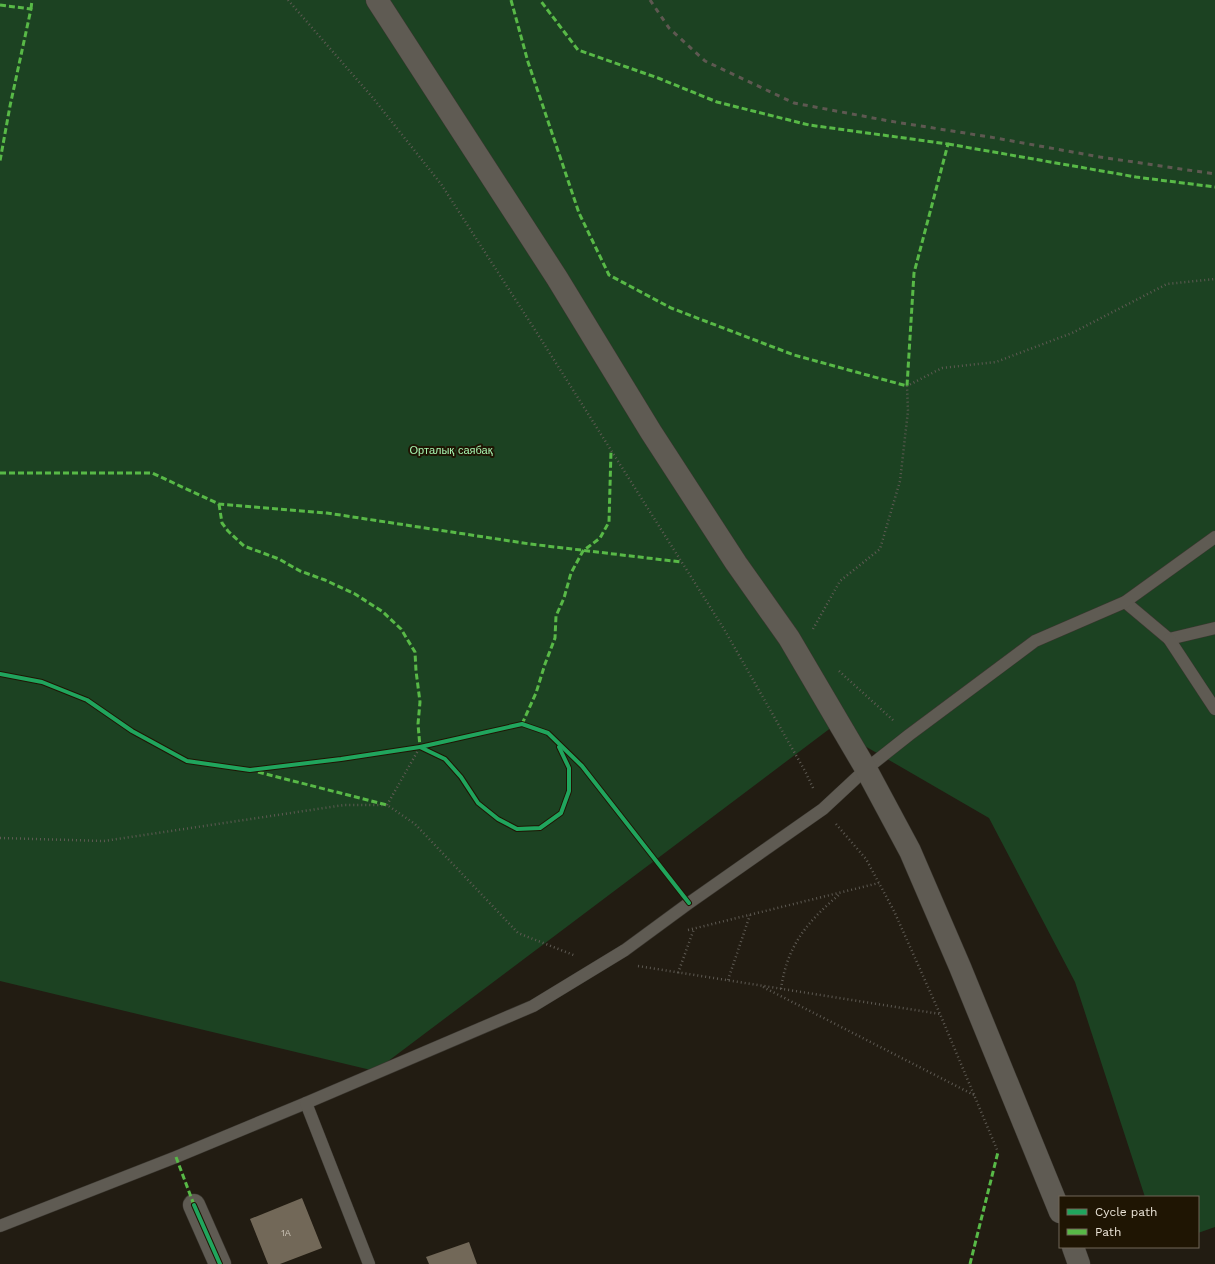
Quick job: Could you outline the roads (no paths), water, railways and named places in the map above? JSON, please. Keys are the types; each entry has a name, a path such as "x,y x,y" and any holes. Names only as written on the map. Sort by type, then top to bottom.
{"main road":[{"path":"377,0 557,278 651,432 736,563 789,638 866,769 910,851 960,967 1059,1210"},
{"path":"194,1205 220,1264"},
{"path":"1073,1248 1079,1264"}],"lane":[{"path":"0,1226 176,1157 533,1006 625,950 823,809 866,769 909,735 1036,641 1125,602 1215,538"},
{"path":"1125,602 1169,639 1215,709"},
{"path":"1169,639 1215,628"},
{"path":"306,1103 369,1264"}],"railway":[{"path":"650,0 669,28 705,61 794,103 889,121 990,137 1100,157 1215,174"}],"park label":[{"name":"Орталық саябақ","path":"451,450"}]}
